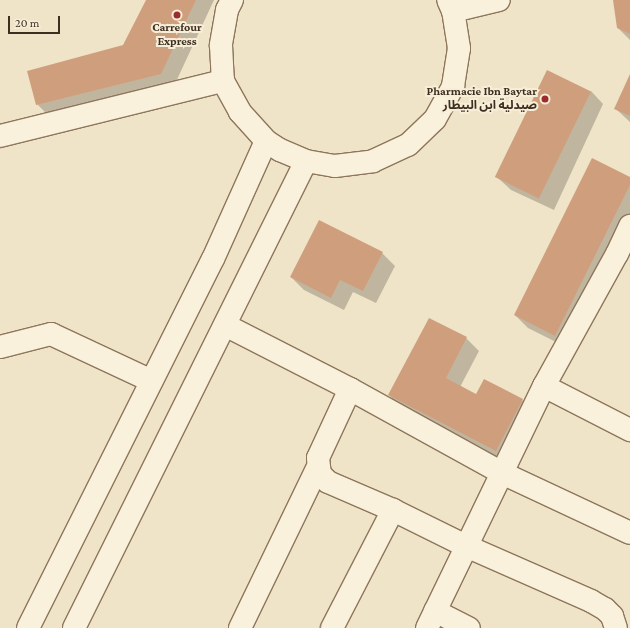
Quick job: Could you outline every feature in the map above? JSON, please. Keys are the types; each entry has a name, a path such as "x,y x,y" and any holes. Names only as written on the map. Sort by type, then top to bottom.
{"street":[{"path":"232,0 227,10 221,45 223,81 240,112 266,141 280,150 306,161 335,166 373,161 408,145 435,119 453,86 459,48 451,6 499,0"},
{"path":"0,136 223,81"},
{"path":"28,628 213,259 266,141"},
{"path":"74,628 306,161"},
{"path":"469,628 431,619 544,386 624,257 630,226"},
{"path":"225,325 350,389 502,473 630,533"},
{"path":"0,347 51,334 152,381"},
{"path":"544,386 630,430"},
{"path":"350,389 318,458 320,474 328,482 393,510 466,546 591,601 605,609 612,616 616,628"},
{"path":"240,628 318,467"},
{"path":"332,628 393,510"}],"building":[{"path":"146,0 196,0 161,74 36,105 27,71 123,45"},
{"path":"613,0 630,0 630,34 617,28"},
{"path":"547,70 591,91 539,198 495,177"},
{"path":"630,74 630,116 614,109"},
{"path":"592,158 630,177 630,185 555,336 514,315"},
{"path":"319,220 383,252 363,291 340,280 331,298 290,277"},
{"path":"429,318 467,337 446,378 476,394 484,379 523,399 496,451 388,395"}],"place":[{"name":"Carrefour Express","path":"177,15"},
{"name":"Pharmacie Ibn Baytar صيدلية ابن البيطار","path":"545,99"}]}
